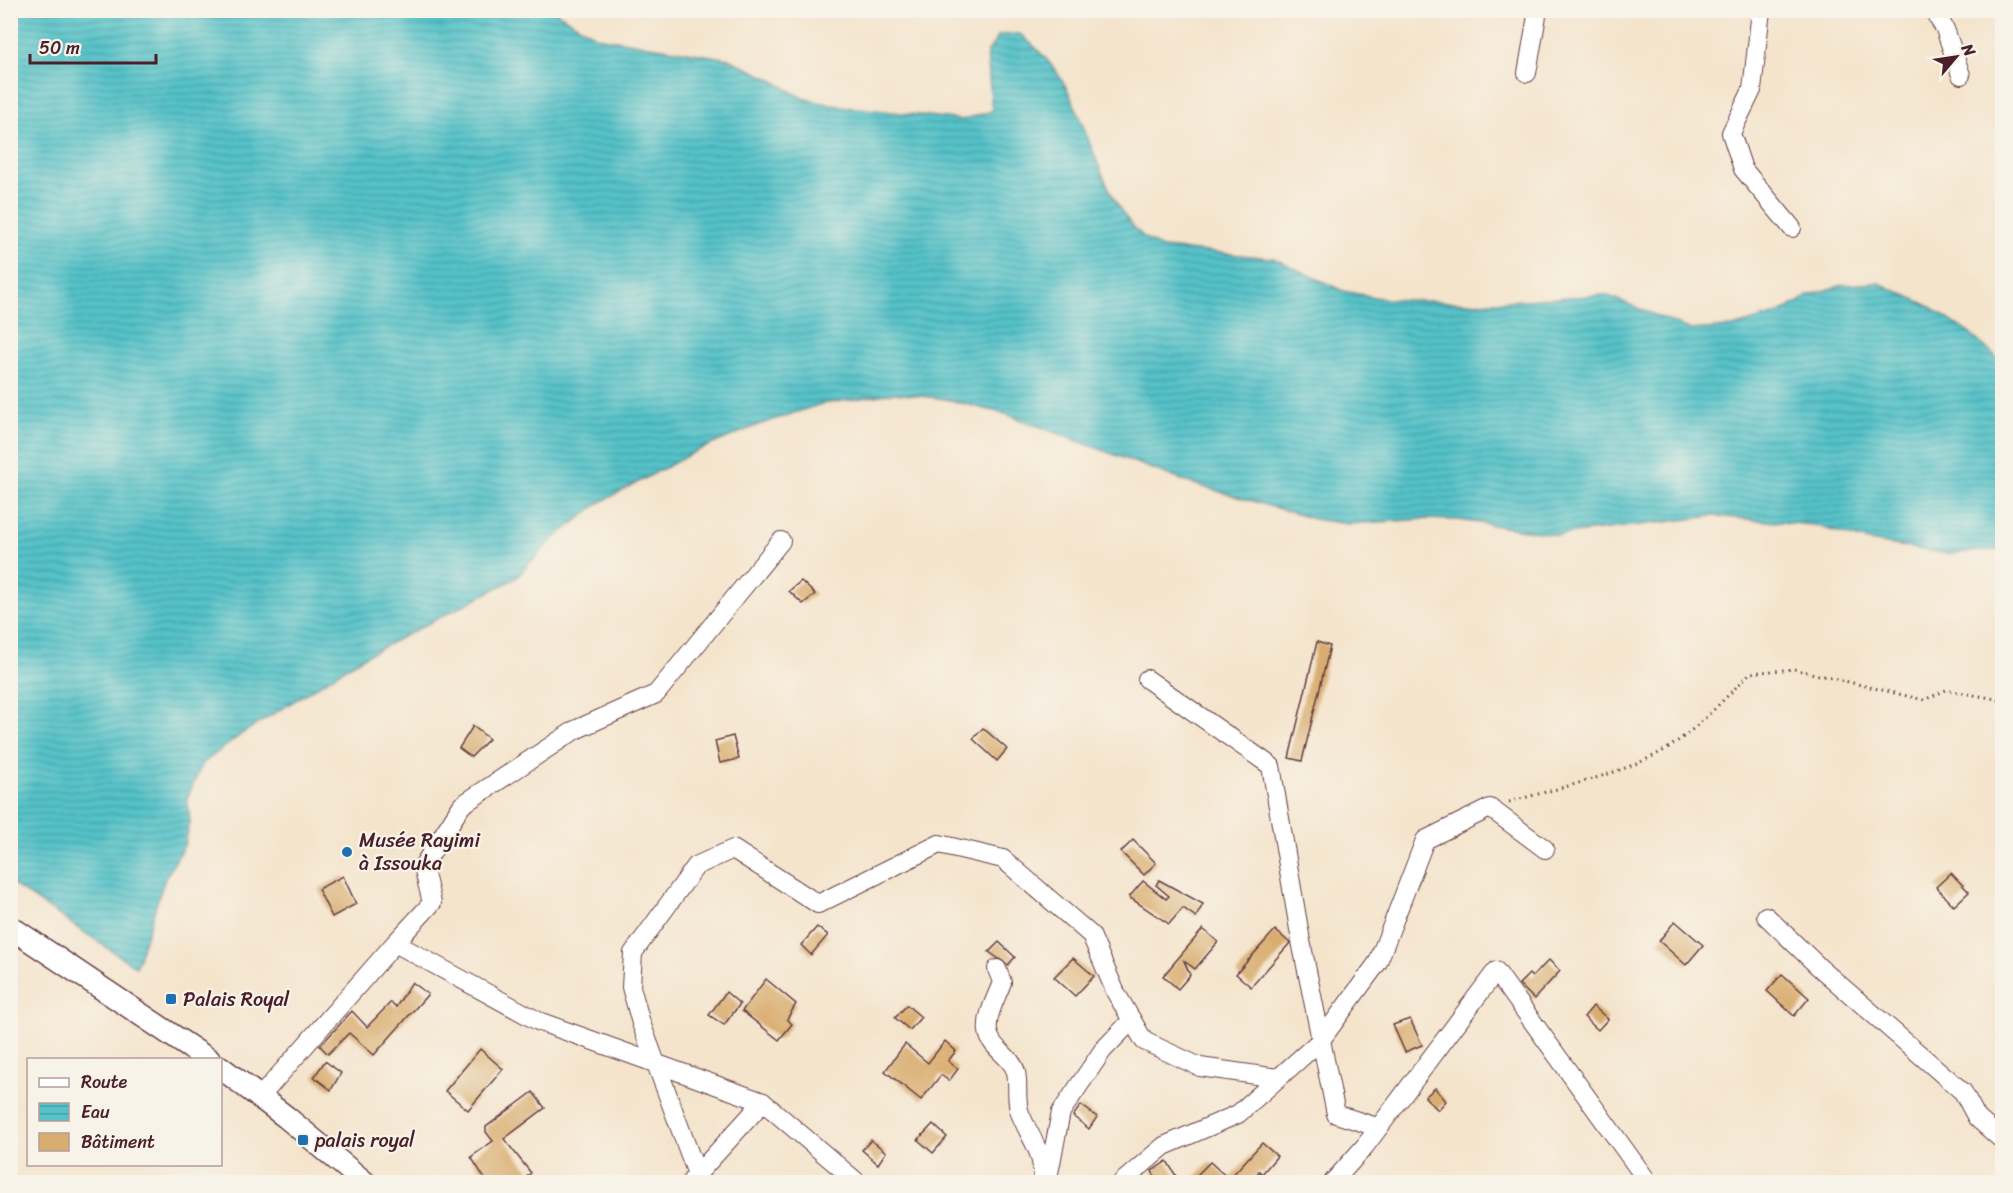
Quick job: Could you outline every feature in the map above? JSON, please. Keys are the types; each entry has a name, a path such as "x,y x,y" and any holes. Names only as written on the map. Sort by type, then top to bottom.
{"street":[{"path":"1527,73 1538,10"},
{"path":"1761,10 1752,90 1731,133 1743,169 1792,228"},
{"path":"1933,10 1945,29 1960,75"},
{"path":"260,1097 432,903 423,866 462,805 575,730 656,694 781,542"},
{"path":"1147,679 1271,766 1336,1114 1377,1127"},
{"path":"1122,1182 1164,1146 1238,1114 1321,1040 1378,962 1425,840 1490,808 1545,849"},
{"path":"763,1102 694,1178 632,987 633,953 696,866 733,849 818,904 939,844 1003,859 1091,935 1116,993 1144,1041 1200,1067 1278,1078"},
{"path":"1766,916 1819,967 1962,1092 1977,1118 2002,1140"},
{"path":"10,927 207,1058"},
{"path":"395,943 538,1021 657,1066 763,1102 857,1182"},
{"path":"997,969 1002,982 990,1011 988,1031 996,1048 1011,1062 1016,1072 1015,1092 1020,1113 1038,1145 1042,1182"},
{"path":"1333,1182 1365,1146 1496,971 1648,1182"},
{"path":"1047,1182 1061,1112 1103,1050 1132,1020"},
{"path":"222,1068 364,1182"}],"path":[{"path":"1490,808 1593,778 1661,751 1706,717 1749,673 1794,669 1924,700 1946,690 2002,700"}],"water":[{"path":"10,11 554,11 597,37 729,59 774,81 802,98 831,105 962,120 992,111 987,53 999,35 1020,34 1045,57 1065,85 1104,177 1128,221 1144,237 1163,248 1273,258 1343,291 1385,299 1472,303 1606,295 1691,330 1733,327 1780,313 1810,295 1843,285 1879,283 1929,306 1969,333 2002,362 2002,549 1947,554 1864,540 1814,525 1713,516 1558,535 1459,520 1424,519 1348,524 1314,519 1190,483 1006,414 945,399 895,393 821,404 758,425 696,451 599,503 551,541 516,578 360,659 243,733 202,764 187,799 190,821 185,844 164,881 136,967 11,883"}],"building":[{"path":"801,581 815,594 803,604 789,591"},
{"path":"1317,642 1330,646 1302,761 1289,758"},
{"path":"473,726 489,739 471,757 459,748"},
{"path":"983,728 1007,749 997,761 973,739"},
{"path":"733,736 739,759 720,763 715,741"},
{"path":"1133,840 1156,863 1144,875 1121,852"},
{"path":"1951,873 1969,892 1954,906 1936,887"},
{"path":"343,876 356,904 332,917 318,889"},
{"path":"1159,880 1203,904 1196,917 1183,908 1169,924 1129,897 1143,881 1166,899 1169,896 1156,885"},
{"path":"1675,921 1703,945 1686,965 1659,941"},
{"path":"817,927 828,935 811,955 801,945"},
{"path":"1203,929 1218,942 1195,969 1184,961 1190,975 1178,989 1163,976"},
{"path":"1275,930 1290,943 1251,987 1236,974"},
{"path":"999,942 1015,957 1008,965 989,952"},
{"path":"1073,958 1094,976 1075,996 1054,977"},
{"path":"1549,960 1560,971 1534,999 1519,984 1529,974 1532,977"},
{"path":"1782,974 1809,998 1794,1016 1767,991"},
{"path":"766,979 796,1004 787,1019 792,1024 779,1040 742,1011"},
{"path":"412,982 428,994 374,1055 349,1033 328,1054 320,1046 352,1011 367,1027 391,1002 396,1007"},
{"path":"726,992 740,1004 724,1025 709,1015"},
{"path":"907,1005 921,1017 910,1030 895,1018"},
{"path":"1593,1006 1608,1019 1598,1030 1584,1017"},
{"path":"1410,1019 1422,1045 1405,1052 1393,1025"},
{"path":"945,1041 956,1051 948,1061 958,1069 949,1081 941,1075 921,1100 885,1071 905,1044 928,1063"},
{"path":"480,1049 503,1069 468,1110 445,1091"},
{"path":"325,1061 341,1073 331,1090 314,1077"},
{"path":"1435,1088 1446,1101 1438,1110 1425,1097"},
{"path":"533,1092 545,1108 504,1139 531,1173 521,1182 487,1182 471,1157 493,1141 486,1132 486,1127"},
{"path":"1081,1105 1097,1117 1089,1129 1073,1116"},
{"path":"933,1124 947,1137 933,1153 918,1140"},
{"path":"871,1140 886,1152 878,1164 862,1150"},
{"path":"1262,1143 1277,1156 1262,1174 1259,1171 1252,1181 1248,1177 1243,1182 1190,1182 1210,1162 1229,1179"},
{"path":"1167,1161 1176,1176 1158,1182 1152,1171"}],"place":[{"name":"Musée Rayimi à Issouka","path":"347,852"},
{"name":"Palais Royal","path":"171,999"},
{"name":"palais royal","path":"303,1140"}]}
